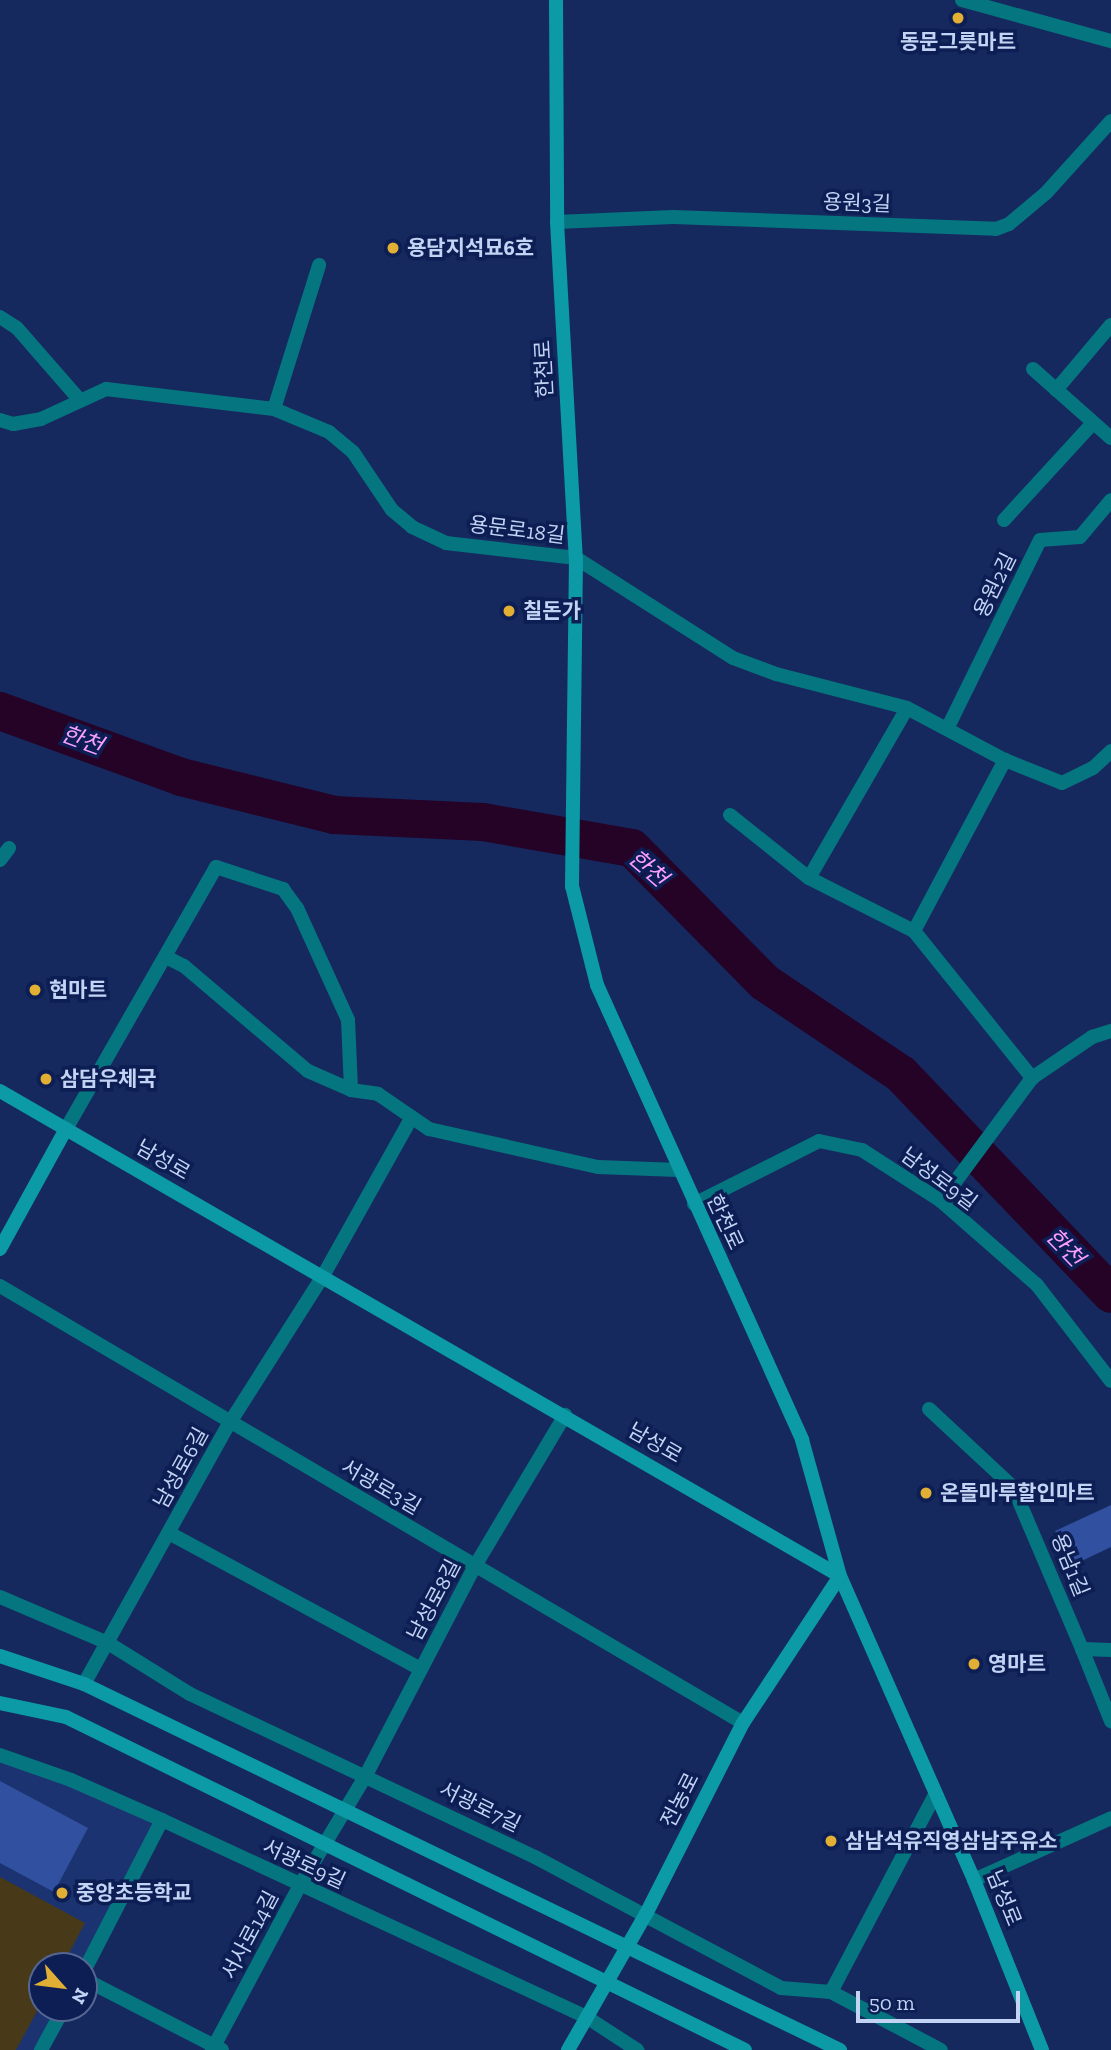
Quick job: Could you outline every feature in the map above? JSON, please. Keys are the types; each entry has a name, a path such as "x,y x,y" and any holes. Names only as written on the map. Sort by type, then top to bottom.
{"street":[{"name":"한천로","path":"556,0 557,222 576,558 572,886 597,985 678,1170 802,1440 840,1576"},
{"path":"962,0 1111,41"},
{"name":"용원3길","path":"557,222 673,217 996,229 1009,224 1046,192 1111,121"},
{"path":"274,409 319,265"},
{"path":"0,317 17,328 78,398"},
{"path":"1056,390 1111,325"},
{"path":"1033,369 1111,439"},
{"name":"용문로18길","path":"0,421 13,424 41,419 78,398 106,389 274,409 329,432 352,452 392,510 412,527 446,543 576,558 733,658 776,674 907,708 948,727 1005,760 1062,783 1093,768 1111,751"},
{"path":"1004,520 1094,423"},
{"name":"용원2길","path":"948,727 1040,540 1080,537 1111,499"},
{"path":"809,878 907,708"},
{"path":"914,931 1005,760"},
{"path":"730,815 809,878 914,931 1032,1078"},
{"path":"0,860 9,848"},
{"path":"0,1249 216,867 283,889 297,908 348,1020 351,1090"},
{"path":"166,957 184,966 308,1071 351,1090 377,1094 429,1129 598,1167 678,1170"},
{"path":"941,1201 1032,1078 1092,1037 1111,1031"},
{"name":"남성로","path":"0,1091 840,1576 934,1797 974,1880 1042,2050"},
{"name":"남성로6길","path":"84,1684 229,1424 323,1276 412,1117"},
{"name":"남성로9길","path":"694,1204 819,1141 862,1150 941,1201 1037,1285 1111,1381"},
{"name":"서광로3길","path":"0,1286 229,1424 743,1723"},
{"name":"용남1길","path":"929,1409 1013,1487 1111,1721"},
{"name":"남성로8길","path":"344,1807 366,1775 475,1566 565,1415"},
{"path":"169,1533 421,1669"},
{"name":"전농로","path":"568,2050 646,1914 743,1723 840,1576"},
{"name":"서광로7길","path":"0,1597 108,1643 190,1694 366,1775 646,1914 781,1988 831,1992 941,2050"},
{"path":"1082,1649 1111,1650"},
{"path":"0,1656 84,1684 344,1807 840,2050"},
{"path":"0,1703 66,1717 744,2050"},
{"name":"서광로9길","path":"0,1755 71,1780 162,1820 588,2018 637,2050"},
{"path":"831,1992 934,1797"},
{"name":"서사로14길","path":"98,1986 216,2049 300,1885 344,1807"},
{"path":"974,1880 1111,1818"},
{"path":"94,1952 162,1820"},
{"path":"41,2050 56,2022"}],"shaded area":[{"name":"중앙초등학교","path":"0,1755 162,1820 91,1952 28,1952 28,2022 56,2022 41,2050 0,2050"},
{"path":"0,1877 85,1923 69,1952 28,1952 28,2022 31,2022 16,2050 0,2050"}],"building":[{"path":"1111,1505 1111,1547 1071,1566 1055,1531"},
{"path":"0,1781 88,1828 54,1892 0,1863"}],"waterway":[{"name":"한천","path":"0,711 181,777 334,815 483,822 632,848 764,982 901,1074 1111,1294"}],"place":[{"name":"동문그릇마트","path":"958,18"},
{"name":"용담지석묘6호","path":"393,248"},
{"name":"칠돈가","path":"509,611"},
{"name":"현마트","path":"35,990"},
{"name":"삼담우체국","path":"46,1079"},
{"name":"온돌마루할인마트","path":"926,1493"},
{"name":"영마트","path":"974,1664"},
{"name":"삼남석유직영삼남주유소","path":"831,1841"},
{"name":"중앙초등학교","path":"62,1893"}]}
